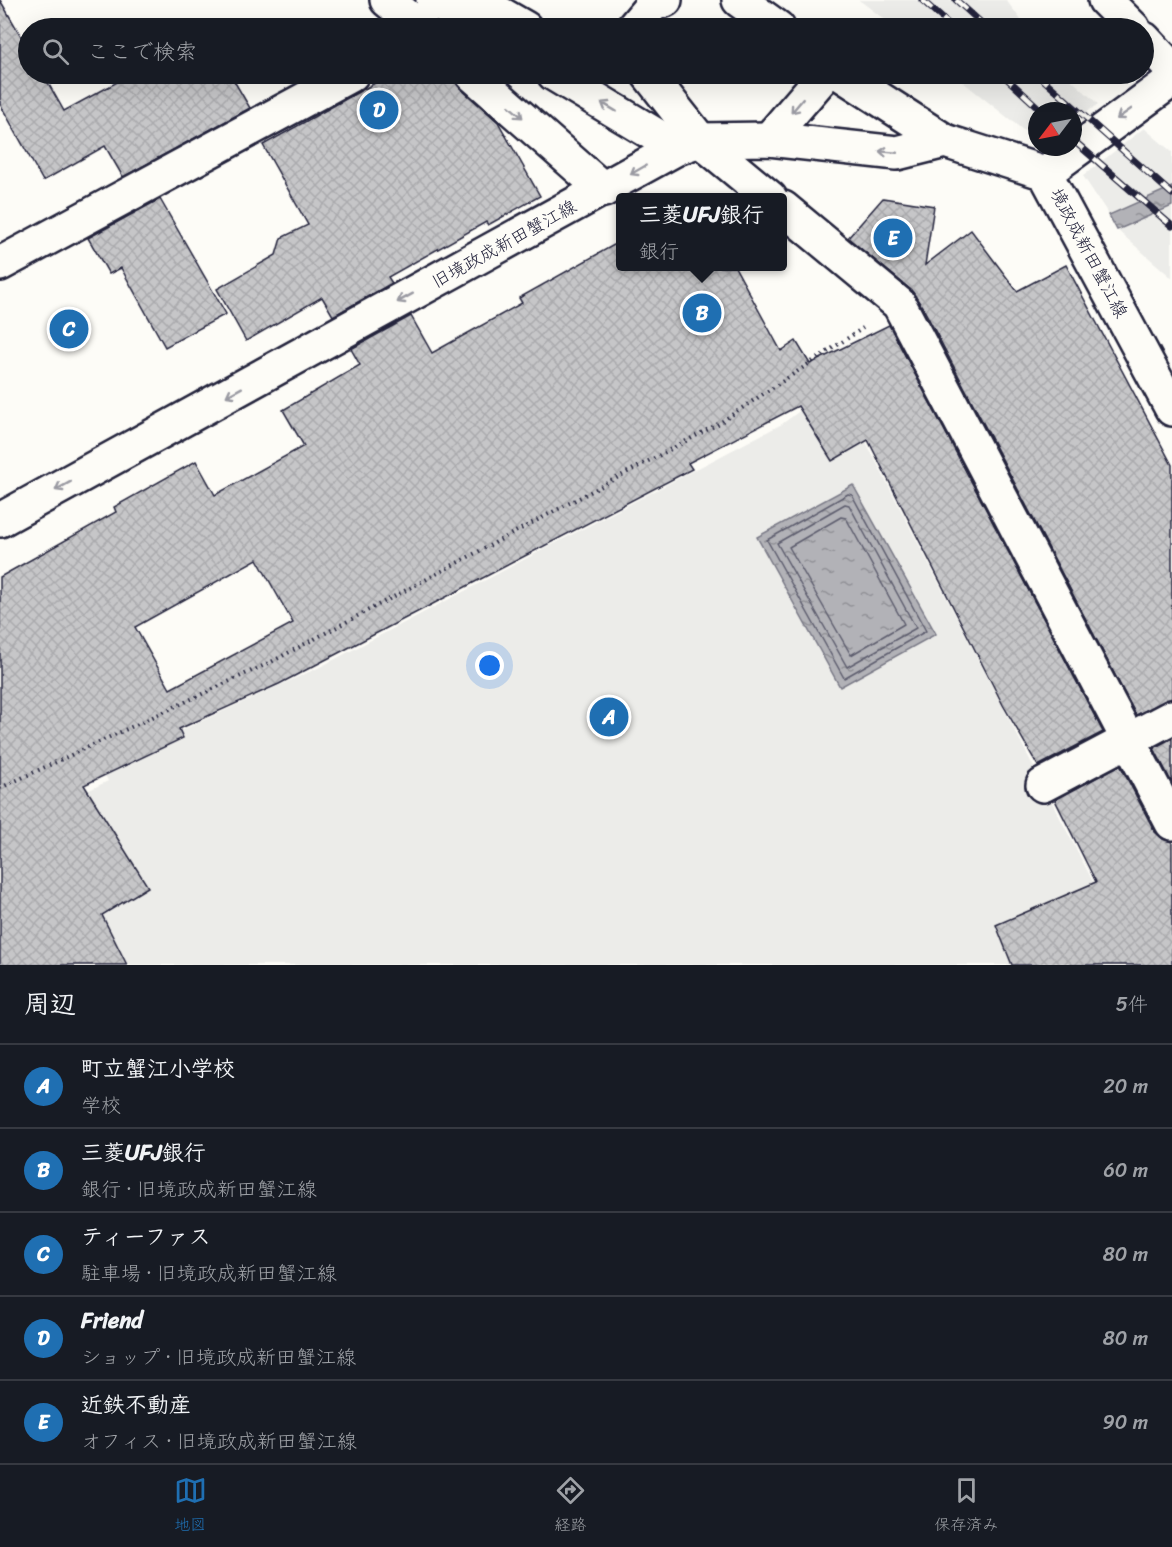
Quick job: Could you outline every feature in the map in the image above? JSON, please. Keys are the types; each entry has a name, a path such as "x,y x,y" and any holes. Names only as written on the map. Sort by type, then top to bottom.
{"street":[{"path":"387,0 409,18"},
{"path":"433,0 463,18"},
{"path":"476,0 508,18"},
{"path":"641,18 653,4 665,0"},
{"path":"739,0 764,18"},
{"path":"1105,0 1123,18"},
{"path":"1154,50 1172,69"},
{"name":"境政成新田蟹江線","path":"1172,80 1046,173 1172,409"},
{"path":"0,264 333,84"},
{"path":"483,84 604,190"},
{"path":"573,84 689,144 762,193"},
{"path":"654,84 689,144"},
{"path":"769,139 816,84"},
{"path":"857,84 945,141 1046,173"},
{"name":"旧境政成新田蟹江線","path":"0,520 689,144 769,139 897,153 945,141"},
{"path":"787,211 899,304 1172,823"},
{"path":"1043,785 1172,717"}],"path":[{"path":"0,788 271,662 718,424 899,304"}],"shaded area":[{"path":"859,0 1006,0 1020,18 883,18"},
{"path":"966,84 1076,84 1098,104 1082,116 1082,102 1028,102 1028,134"},
{"path":"1144,128 1172,152 1172,187 1109,215 1083,176"},
{"path":"1172,206 1172,278 1117,230"},
{"path":"836,384 1136,965 0,965 0,833 108,781 101,767 320,667 782,424"}],"water":[{"path":"1172,187 1172,206 1117,230 1109,215"},
{"path":"853,485 936,634 840,687 757,537"}],"building":[{"path":"0,0 18,31 18,84 49,84 64,111 114,84 236,84 250,108 123,177 105,146 43,181 0,104"},
{"path":"373,84 458,84 498,122 540,196 488,225 486,222 388,277 392,283 333,316 322,297 246,341 217,289 276,255 281,238 308,225 263,145"},
{"path":"883,198 934,206 925,265 971,230 1017,291 1066,265 1172,465 1172,698 1136,715 923,308 911,290 848,238"},
{"path":"160,199 226,314 165,347 121,268 109,274 88,238"},
{"path":"616,244 616,271 737,271 781,351 796,341 810,364 889,325 1103,732 1038,766 1003,705 868,440 832,461 798,406 688,463 692,469 279,684 179,729 183,738 84,785 148,887 102,915 127,965 0,965 0,577 116,512 114,507 196,461 215,495 304,446 283,410 360,365 351,349 411,316 432,353 522,303 519,298","holes":["257,559 293,623 170,689 135,627"]},
{"path":"1172,738 1172,783 1154,748"},
{"path":"1120,765 1155,832 1163,839 1172,842 1172,965 1012,965 996,925 1096,882 1055,800"}],"railway":[{"path":"922,0 942,18"},
{"path":"956,0 976,18"},
{"path":"1013,84 1032,102"},
{"path":"1048,84 1172,194"},
{"path":"1082,148 1172,226"}],"place":[{"name":"Friend","path":"379,110"},
{"name":"近鉄不動産","path":"893,238"},
{"name":"三菱UFJ銀行","path":"702,313"},
{"name":"ティーファス","path":"69,329"},
{"name":"町立蟹江小学校","path":"609,717"}]}
